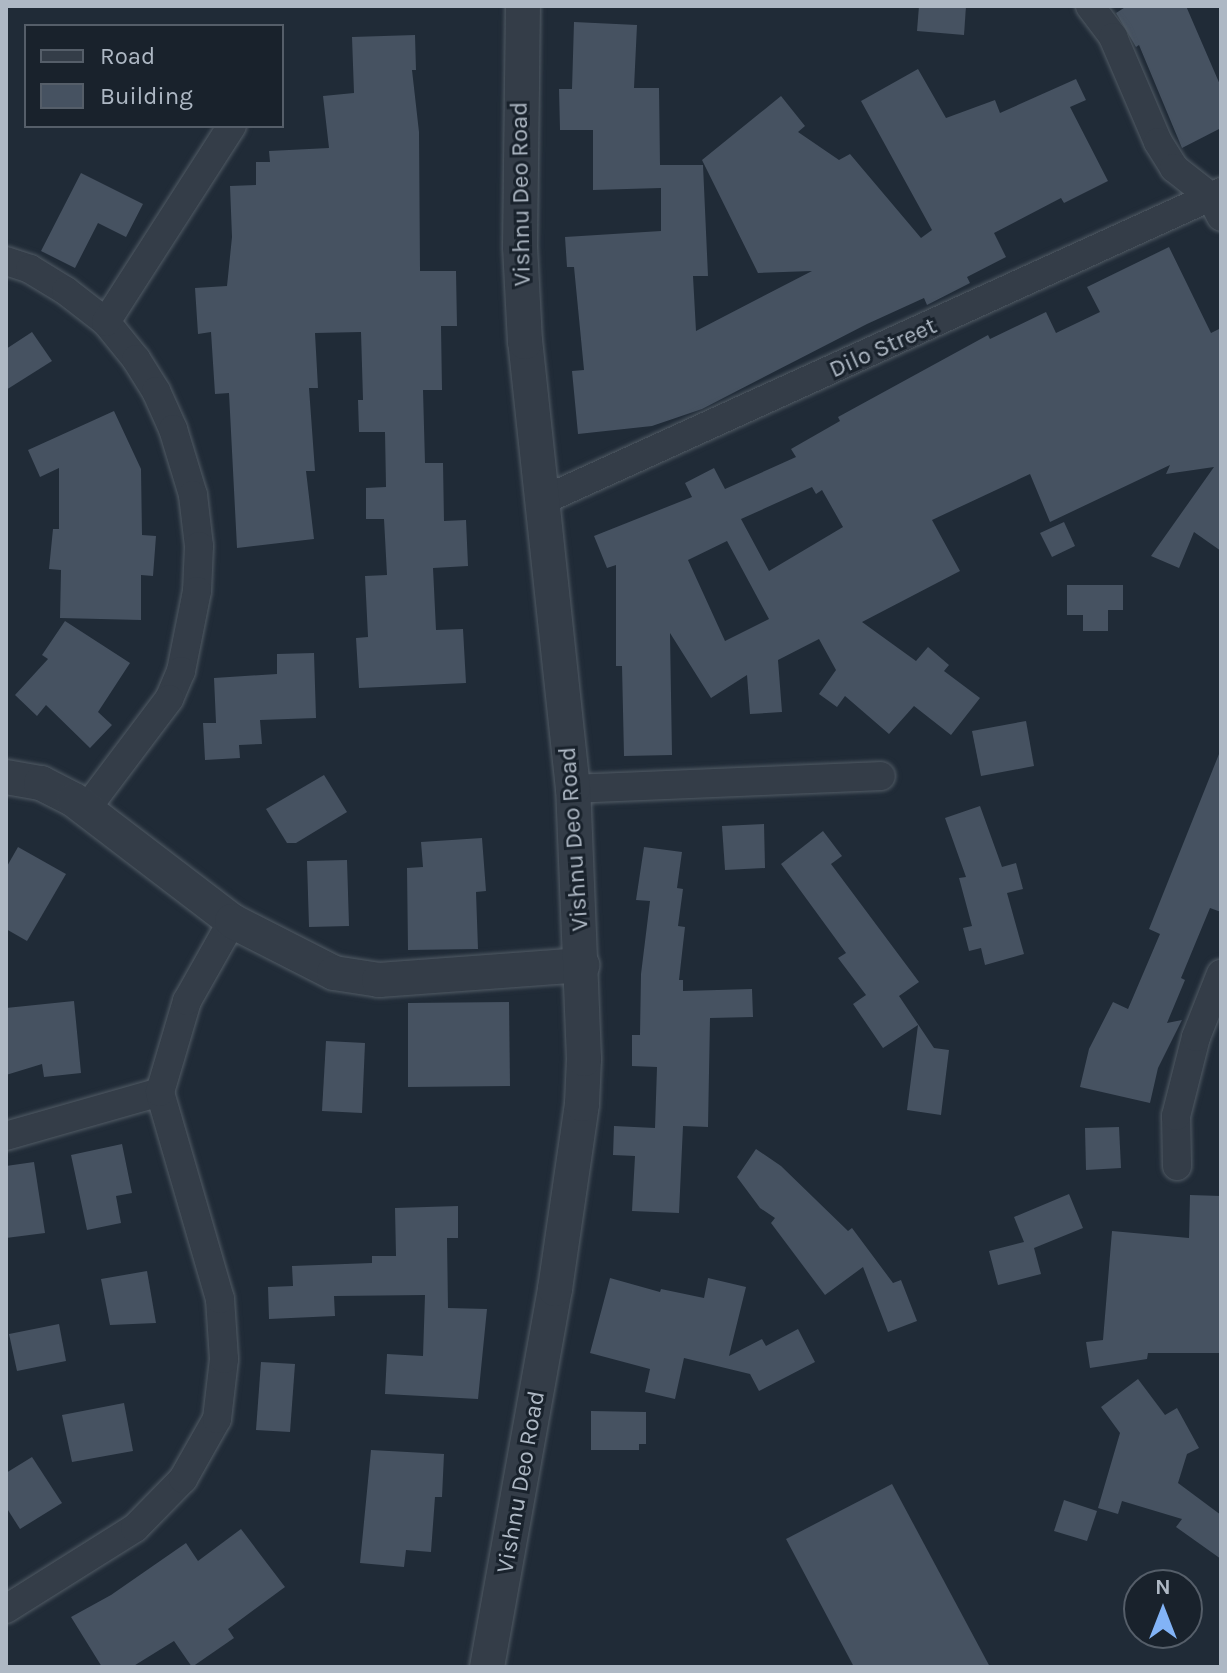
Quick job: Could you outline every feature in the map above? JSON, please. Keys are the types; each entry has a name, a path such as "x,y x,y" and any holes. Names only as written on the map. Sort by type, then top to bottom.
{"street":[{"name":"Vishnu Deo Road","path":"487,1667 573,1176 582,1104 582,965 573,789 525,342 521,263 523,6"},
{"path":"1090,6 1113,37 1158,142 1174,168 1218,202"},
{"path":"106,322 231,128"},
{"name":"Dilo Street","path":"544,500 1218,202"},
{"path":"6,261 42,276 106,322 156,391 173,429 193,495 199,546 197,591 181,671 169,699 86,809"},
{"path":"573,789 881,776"},
{"path":"6,777 41,783 86,809 232,921 334,973 379,980 582,965"},
{"path":"6,1609 135,1528 183,1479 217,1419 224,1359 220,1299 160,1092 187,1001 232,921"},
{"path":"1177,1166 1176,1116 1196,1037 1221,974"},
{"path":"6,1136 160,1092"}],"building":[{"path":"919,6 966,6 964,35 917,31"},
{"path":"1127,6 1186,6 1221,87 1221,128 1182,148 1139,45 1136,47 1116,13"},
{"path":"574,22 637,25 634,88 659,88 660,165 703,165 708,276 693,276 696,331 812,271 758,273 702,160 781,96 805,126 798,132 839,160 850,154 921,238 932,230 861,101 918,69 946,118 995,100 1000,113 1076,79 1086,100 1070,107 1108,181 1064,203 1061,198 994,233 1006,257 967,277 970,283 927,305 924,298 867,324 702,409 652,426 578,434 572,371 584,370 574,267 567,267 565,237 661,231 661,188 593,190 593,130 560,130 559,89 572,89"},
{"path":"415,35 416,70 412,70 419,132 420,271 456,271 457,326 441,326 442,390 423,390 425,463 443,463 444,521 466,520 468,566 433,568 436,630 463,629 466,683 359,688 356,638 368,637 365,576 387,575 384,519 366,519 366,488 386,487 385,432 359,432 358,400 363,400 361,332 315,333 318,388 309,388 315,471 306,471 314,539 237,548 229,393 215,394 211,332 198,334 195,288 227,286 232,237 230,186 256,185 256,162 270,162 269,151 329,148 323,96 354,93 352,37"},
{"path":"81,173 143,204 126,237 98,223 75,268 41,251"},
{"path":"1169,247 1211,333 1221,328 1221,551 1194,532 1179,568 1151,556 1214,467 1166,474 1170,465 1050,522 1030,474 932,520 960,571 862,622 916,661 928,647 949,665 944,671 980,698 951,735 914,706 889,734 845,696 837,707 819,694 836,670 819,639 778,660 782,712 750,714 747,675 711,698 670,633 672,755 624,756 622,666 616,666 616,565 607,568 594,536 692,497 685,483 714,468 725,489 796,457 791,449 840,421 838,417 988,335 990,339 1046,312 1056,333 1100,312 1087,287","holes":["812,487 816,494 822,490 843,527 769,571 741,519","727,541 769,619 725,641 688,560"]},
{"path":"32,332 52,361 6,390 6,349"},
{"path":"114,411 141,469 142,535 156,536 153,576 141,575 141,620 60,618 61,570 49,569 53,529 59,529 59,468 40,477 28,450"},
{"path":"1064,522 1075,546 1052,557 1040,533"},
{"path":"1067,585 1123,585 1123,610 1108,610 1108,631 1083,631 1083,615 1067,615"},
{"path":"65,621 130,663 98,712 112,725 90,748 46,705 37,716 15,695 48,659 42,655"},
{"path":"314,653 316,718 260,720 262,744 239,745 240,758 205,760 203,723 216,723 214,678 277,674 277,654"},
{"path":"1026,721 1034,766 981,776 972,731"},
{"path":"1219,754 1221,912 1210,908 1181,978 1185,980 1167,1023 1182,1020 1158,1068 1150,1103 1080,1087 1089,1049 1113,1002 1128,1009 1160,934 1149,929"},
{"path":"324,775 347,812 296,843 287,843 266,809"},
{"path":"980,806 1002,867 1016,863 1023,889 1007,893 1024,954 985,965 981,948 969,951 963,928 972,926 959,878 966,877 945,818"},
{"path":"764,824 765,868 725,870 722,826"},
{"path":"823,831 842,856 831,864 919,982 899,996 934,1048 949,1050 941,1115 907,1110 918,1025 883,1048 853,1004 866,995 838,958 846,953 781,864"},
{"path":"482,838 486,891 476,892 478,949 408,950 407,868 423,867 421,842"},
{"path":"18,847 66,874 27,941 6,929 6,868"},
{"path":"644,847 682,852 677,888 683,889 678,926 685,927 679,980 683,980 683,991 752,989 753,1017 710,1018 708,1127 683,1126 679,1213 632,1211 635,1156 613,1155 614,1126 655,1128 657,1067 632,1066 632,1035 640,1035 641,974 650,901 636,900"},
{"path":"347,860 349,926 309,927 307,861"},
{"path":"74,1001 81,1073 44,1077 42,1064 6,1075 6,1008"},
{"path":"509,1002 510,1086 408,1087 408,1003"},
{"path":"326,1041 365,1043 362,1113 322,1111"},
{"path":"1119,1127 1121,1168 1086,1170 1085,1128"},
{"path":"122,1144 132,1193 116,1196 121,1223 87,1230 71,1155"},
{"path":"756,1149 781,1166 848,1231 852,1228 893,1283 901,1280 917,1321 888,1332 863,1267 825,1295 771,1223 775,1218 760,1208 737,1177"},
{"path":"34,1162 45,1233 6,1238 6,1166"},
{"path":"1069,1194 1083,1228 1034,1248 1041,1274 998,1285 989,1251 1024,1242 1014,1217"},
{"path":"1190,1195 1221,1196 1221,1353 1148,1353 1147,1359 1090,1368 1086,1342 1103,1340 1112,1231 1189,1238"},
{"path":"458,1206 458,1238 447,1238 448,1308 487,1309 478,1399 385,1394 387,1354 423,1356 425,1295 334,1296 335,1316 269,1319 268,1287 293,1286 292,1266 372,1263 372,1256 396,1256 395,1208"},
{"path":"147,1271 156,1323 110,1325 101,1279"},
{"path":"610,1278 660,1292 661,1289 704,1298 708,1278 746,1287 729,1356 762,1339 766,1346 798,1329 815,1362 759,1391 750,1374 684,1358 675,1399 645,1392 650,1369 590,1353"},
{"path":"59,1324 66,1361 17,1371 9,1334"},
{"path":"261,1362 295,1364 290,1432 256,1430"},
{"path":"1138,1379 1165,1415 1177,1408 1199,1448 1187,1454 1178,1483 1221,1515 1221,1559 1176,1527 1182,1519 1122,1501 1118,1514 1098,1508 1120,1433 1101,1407"},
{"path":"124,1403 133,1451 72,1462 62,1415"},
{"path":"591,1411 646,1412 646,1444 639,1444 639,1450 591,1450"},
{"path":"371,1450 444,1454 442,1497 435,1497 431,1552 406,1550 404,1567 360,1563"},
{"path":"32,1457 62,1503 20,1529 6,1507 6,1473"},
{"path":"892,1484 990,1667 854,1667 786,1539"},
{"path":"1064,1500 1097,1511 1087,1541 1054,1531"},
{"path":"241,1529 285,1587 228,1629 234,1638 192,1667 174,1641 132,1667 102,1667 71,1617 111,1595 186,1543 198,1561"}]}
